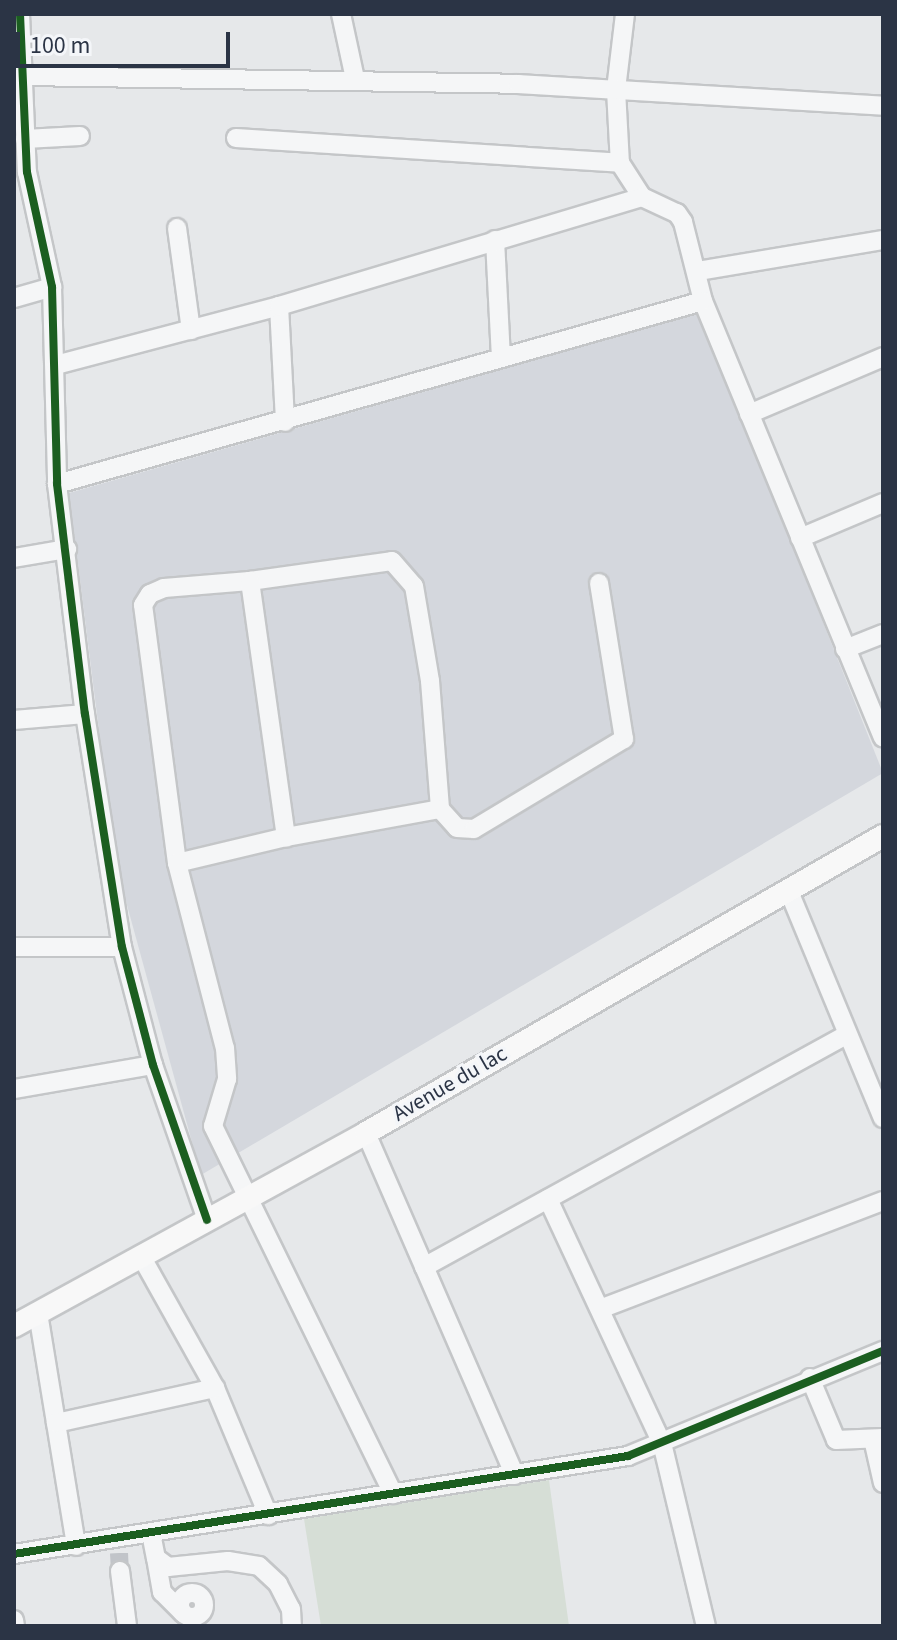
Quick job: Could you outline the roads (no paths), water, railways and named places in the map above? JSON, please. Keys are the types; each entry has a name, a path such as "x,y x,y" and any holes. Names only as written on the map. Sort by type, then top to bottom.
{"main road":[{"name":"Avenue du lac","path":"14,1326 366,1133 883,836"}],"street":[{"path":"20,14 19,66 25,139 20,173 52,287 57,484 85,714 122,947 153,1065 207,1220"},
{"path":"341,14 355,79"},
{"path":"625,14 616,90 620,163 642,197 677,213 683,222 698,271 703,301 883,737"},
{"path":"19,66 616,90 883,106"},
{"path":"25,139 80,136"},
{"path":"236,138 620,163"},
{"path":"56,365 279,306 642,197"},
{"path":"177,228 191,330"},
{"path":"495,240 501,358"},
{"path":"698,271 883,240"},
{"path":"14,298 52,287"},
{"path":"57,484 285,422 703,301"},
{"path":"279,306 285,422"},
{"path":"749,414 883,357"},
{"path":"800,538 883,503"},
{"path":"14,558 67,549"},
{"path":"393,1494 250,1196 213,1126 227,1079 225,1048 177,863 143,605 150,594 164,588 250,581 392,561 414,586 430,681 440,809 457,828 474,829 624,739 599,583"},
{"path":"250,581 286,837"},
{"path":"845,649 883,634"},
{"path":"14,720 85,714"},
{"path":"177,863 286,837 440,809"},
{"path":"788,889 883,1118"},
{"path":"14,947 122,947"},
{"path":"424,1267 846,1035"},
{"path":"14,1089 153,1065"},
{"path":"366,1133 515,1475"},
{"path":"548,1199 662,1443 706,1626"},
{"path":"600,1309 883,1201"},
{"path":"141,1256 215,1388 268,1515"},
{"path":"38,1313 76,1546"},
{"path":"14,1554 76,1546 118,1554 151,1533 628,1456 810,1378 883,1351"},
{"path":"810,1378 836,1440 878,1438 883,1483"},
{"path":"56,1423 215,1388"},
{"path":"151,1533 162,1562 162,1592 190,1617 202,1612 204,1600 162,1562"},
{"path":"118,1554 127,1626"},
{"path":"162,1562 228,1561 259,1566 278,1584 291,1609 292,1626"},
{"path":"123,1599 140,1626"}],"tunnel":[{"path":"119,1553 120,1571"}]}
